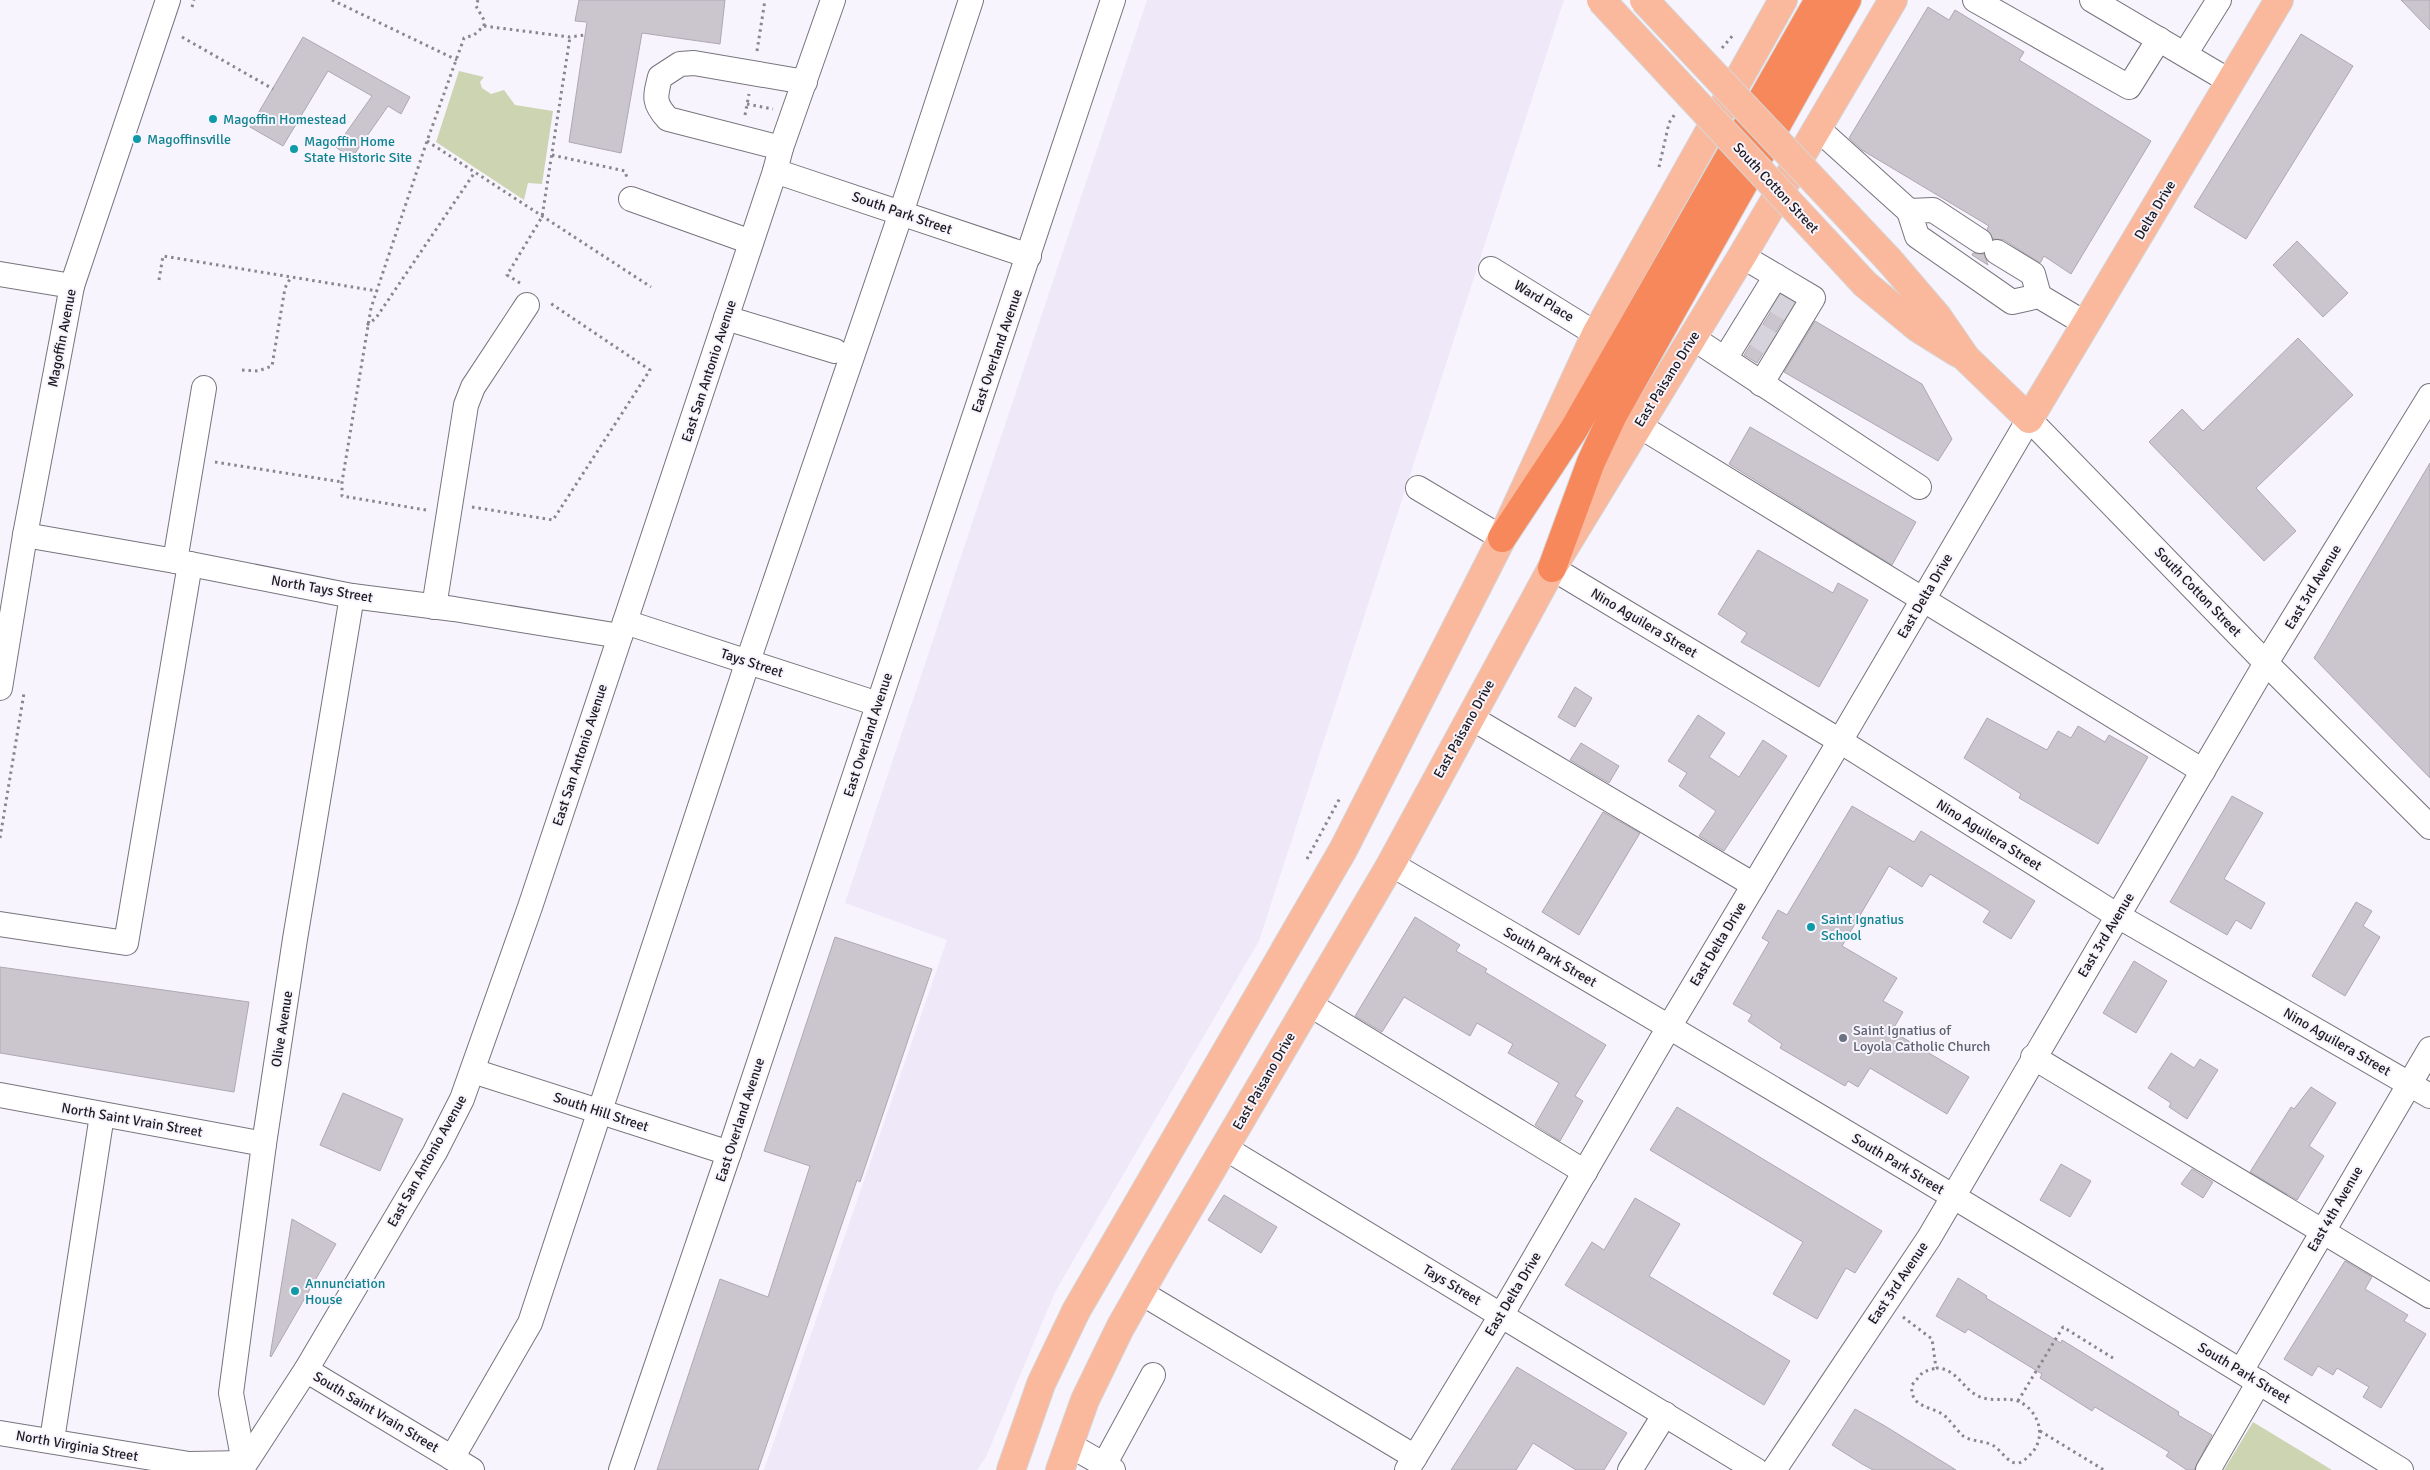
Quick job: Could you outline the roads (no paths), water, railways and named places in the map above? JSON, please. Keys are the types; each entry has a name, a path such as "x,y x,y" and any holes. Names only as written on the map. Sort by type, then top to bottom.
{"highway":[{"path":"1502,538 1579,420 1819,0"},
{"path":"1552,568 1591,462 1612,417 1847,0"}],"main road":[{"name":"South Cotton Street","path":"1601,0 1865,284 1918,328 1966,358"},
{"name":"South Cotton Street","path":"1644,0 1888,260 1937,316 1966,358 2029,419"},
{"path":"1011,1470 1041,1384 1076,1311 1343,850 1502,538 1596,334 1783,0"},
{"name":"East Paisano Drive","path":"1060,1470 1085,1400 1140,1292 1391,864 1552,568 1693,338 1893,0"},
{"name":"Delta Drive","path":"2029,419 2279,0"}],"street":[{"name":"Magoffin Avenue","path":"0,688 24,535 72,286 168,0"},
{"name":"East San Antonio Avenue","path":"243,1467 306,1370 435,1152 462,1099 623,629 781,148 833,0"},
{"path":"452,1458 530,1323 748,661 901,213 971,0"},
{"name":"East Overland Avenue","path":"621,1470 729,1153 1113,0"},
{"path":"1975,0 2130,87 2159,39"},
{"path":"2092,0 2231,82"},
{"path":"2184,54 2219,0"},
{"path":"781,148 668,119 657,107 656,93 660,77 680,64 694,63 805,82"},
{"path":"1818,128 1910,212 1918,236 2012,302 2039,296 2086,324"},
{"name":"South Park Street","path":"775,171 1029,256"},
{"path":"631,199 751,242"},
{"path":"1910,212 1934,210 2033,274 2039,296"},
{"path":"1742,256 1770,289 1813,298 1797,314 1776,347 1761,384"},
{"name":"Ward Place","path":"1490,269 1596,334"},
{"path":"0,274 72,286"},
{"path":"1726,357 1748,329 1770,289"},
{"path":"434,607 466,405 473,387 530,296"},
{"path":"726,318 835,351"},
{"path":"1693,338 1726,357 1761,384 1919,487"},
{"path":"0,924 126,943 183,562 204,388"},
{"name":"East 3rd Avenue","path":"1774,1470 1929,1238 2033,1057 2266,663 2430,396"},
{"name":"East Delta Drive","path":"1411,1464 1502,1314 1669,1026 1840,742 2029,419"},
{"name":"South Cotton Street","path":"2029,419 2266,663 2430,827"},
{"path":"1638,425 2203,771"},
{"path":"1418,488 1502,538"},
{"name":"North Tays Street","path":"24,535 183,562 352,596 623,629"},
{"name":"Nino Aguilera Street","path":"1552,568 1840,742 2118,916 2430,1096"},
{"name":"Olive Avenue","path":"243,1467 231,1393 264,1144 352,596"},
{"name":"Tays Street","path":"623,629 748,661 878,704"},
{"path":"1470,717 1754,885"},
{"name":"South Park Street","path":"1391,864 1669,1026 2250,1376 2401,1470"},
{"path":"1309,1004 1584,1172"},
{"name":"East 4th Avenue","path":"2208,1470 2250,1376 2322,1231 2430,1049"},
{"path":"2033,1057 2430,1296"},
{"name":"South Hill Street","path":"473,1070 729,1153"},
{"name":"North Saint Vrain Street","path":"0,1095 264,1144"},
{"path":"52,1440 102,1115"},
{"name":"Tays Street","path":"1225,1148 1502,1314 1756,1470"},
{"path":"1140,1292 1411,1464"},
{"name":"South Saint Vrain Street","path":"306,1370 472,1470"},
{"path":"1068,1444 1109,1467 1154,1375"},
{"path":"1630,1470 1665,1414"},
{"name":"North Virginia Street","path":"0,1433 52,1440 155,1465 189,1464 243,1467"}],"tunnel":[{"path":"1771,298 1792,311"},
{"path":"1751,331 1771,344"}],"place":[{"name":"Magoffin Homestead","path":"213,119"},
{"name":"Magoffinsville","path":"137,139"},
{"name":"Magoffin Home State Historic Site","path":"294,149"},
{"name":"Saint Ignatius School","path":"1811,927"},
{"name":"Saint Ignatius of Loyola Catholic Church","path":"1843,1038"},
{"name":"Annunciation House","path":"295,1291"}]}
